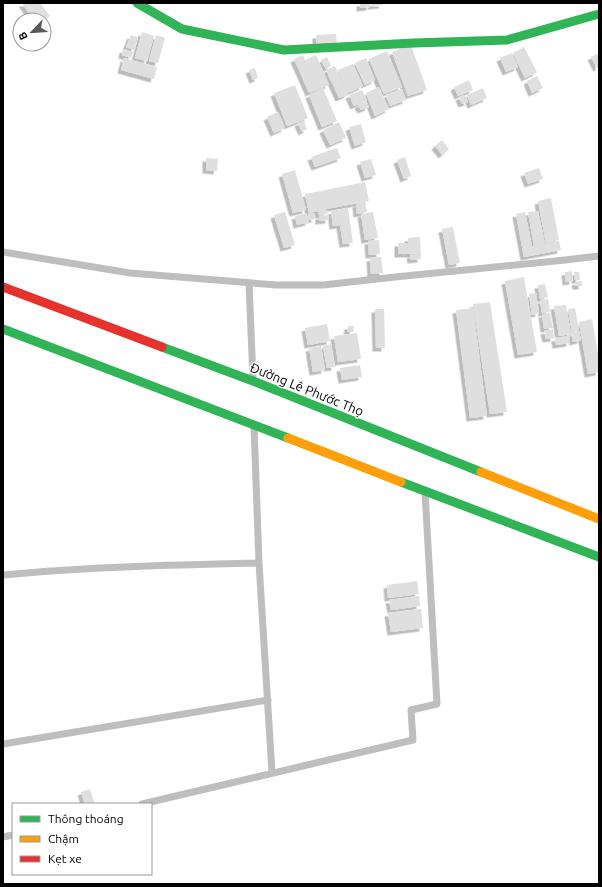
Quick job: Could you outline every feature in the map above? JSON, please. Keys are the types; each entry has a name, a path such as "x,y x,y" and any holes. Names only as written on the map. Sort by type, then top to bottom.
{"street":[{"path":"137,3 182,29 284,50 507,40 599,14"},
{"name":"Đường Lê Phước Thọ","path":"3,287 253,381 599,519"},
{"path":"3,329 254,424 599,558"}],"lane":[{"path":"3,252 130,273 276,285 323,285 599,256"},
{"path":"249,283 253,381"},
{"path":"254,424 259,563 272,773"},
{"path":"146,803 414,740 411,710 437,704 424,491"},
{"path":"3,575 191,564 259,563"},
{"path":"3,744 268,700"}],"building":[{"path":"22,3 40,3 47,12 28,12"},
{"path":"360,3 370,3 370,7 360,8"},
{"path":"371,3 382,3 383,5 371,6"},
{"path":"142,32 154,36 147,61 135,58"},
{"path":"336,34 337,47 316,48 316,35"},
{"path":"131,35 138,37 134,50 126,47"},
{"path":"156,35 165,38 158,63 149,61"},
{"path":"411,45 427,90 408,96 392,52"},
{"path":"524,47 537,72 525,78 513,53"},
{"path":"123,49 133,52 131,58 122,55"},
{"path":"387,51 402,87 384,94 369,59"},
{"path":"512,53 518,67 506,72 500,58"},
{"path":"599,53 599,67 597,68 591,57"},
{"path":"303,55 305,60 316,55 329,85 309,93 294,59"},
{"path":"327,57 331,66 326,69 321,60"},
{"path":"124,58 157,67 154,79 121,70"},
{"path":"366,58 375,80 365,85 355,63"},
{"path":"353,64 363,86 348,93 338,70"},
{"path":"335,66 348,94 339,98 326,70"},
{"path":"255,68 258,78 253,80 249,70"},
{"path":"537,76 543,88 532,93 527,81"},
{"path":"469,80 473,90 458,96 454,87"},
{"path":"295,85 308,118 287,126 274,93"},
{"path":"379,87 389,109 375,116 366,93"},
{"path":"323,88 337,121 322,127 309,95"},
{"path":"483,88 487,98 471,105 467,95"},
{"path":"402,89 406,100 390,106 386,95"},
{"path":"362,90 367,100 354,106 349,95"},
{"path":"465,95 468,102 462,104 459,97"},
{"path":"366,101 369,107 361,110 358,105"},
{"path":"278,112 285,128 274,133 267,117"},
{"path":"304,121 307,129 302,132 298,123"},
{"path":"339,122 346,138 330,145 323,130"},
{"path":"361,124 366,142 355,146 349,127"},
{"path":"442,140 449,149 442,155 435,146"},
{"path":"337,148 341,158 315,167 311,157"},
{"path":"405,157 411,176 404,179 397,160"},
{"path":"206,158 218,159 217,171 206,170"},
{"path":"371,159 376,175 365,178 360,162"},
{"path":"539,168 543,179 528,184 524,173"},
{"path":"295,170 306,210 293,213 282,174"},
{"path":"365,182 369,201 321,210 327,210 328,214 319,215 318,211 309,213 305,194"},
{"path":"551,198 559,240 546,243 538,201"},
{"path":"365,202 367,212 357,214 356,204"},
{"path":"348,208 353,243 343,244 340,225 333,226 331,211"},
{"path":"538,211 545,244 559,241 561,250 524,257 516,214 525,212 532,246 534,246 528,212"},
{"path":"285,212 295,245 284,248 274,215"},
{"path":"373,212 378,238 365,240 361,214"},
{"path":"306,213 309,222 297,225 295,216"},
{"path":"314,213 315,219 309,220 308,214"},
{"path":"328,215 329,220 319,221 319,216"},
{"path":"453,227 460,263 449,265 442,229"},
{"path":"420,237 421,259 411,260 410,255 418,254 408,254 408,238"},
{"path":"379,240 380,254 369,255 368,241"},
{"path":"398,243 407,243 408,254 398,254"},
{"path":"381,257 383,273 371,274 370,258"},
{"path":"572,271 573,281 566,282 565,272"},
{"path":"574,272 579,272 580,280 575,280"},
{"path":"524,277 537,352 518,355 505,281"},
{"path":"582,281 582,286 576,286 575,282"},
{"path":"545,284 548,297 540,299 538,285"},
{"path":"536,293 539,313 532,315 529,294"},
{"path":"548,299 550,312 542,313 540,300"},
{"path":"490,302 507,412 490,414 473,304"},
{"path":"566,305 571,334 559,336 554,306"},
{"path":"473,308 487,416 470,418 456,310"},
{"path":"575,308 579,330 572,332 568,309"},
{"path":"375,309 384,309 385,348 376,348"},
{"path":"550,313 553,328 544,329 542,314"},
{"path":"592,319 599,359 599,372 588,374 579,322"},
{"path":"327,324 330,341 308,345 305,328"},
{"path":"348,326 354,326 353,332 347,331"},
{"path":"553,329 554,338 546,339 544,331"},
{"path":"579,331 581,340 573,342 571,333"},
{"path":"357,333 361,359 338,362 334,336"},
{"path":"569,336 570,343 556,345 555,338"},
{"path":"331,344 335,367 327,368 323,346"},
{"path":"321,346 325,370 313,372 309,348"},
{"path":"360,365 362,377 342,380 340,368"},
{"path":"417,581 419,594 388,598 387,585"},
{"path":"419,596 420,606 391,610 389,600"},
{"path":"421,609 423,628 391,632 388,613"},
{"path":"90,789 95,803 85,803 81,792"}],"traffic: fast":[{"path":"137,3 182,29 284,50 507,40 599,14"},
{"path":"3,329 288,438"},
{"path":"162,347 253,381 481,472"},
{"path":"401,482 599,557"}],"traffic: slow":[{"path":"288,438 401,482"},
{"path":"481,472 599,519"}],"traffic: jam":[{"path":"3,287 162,347"}]}
